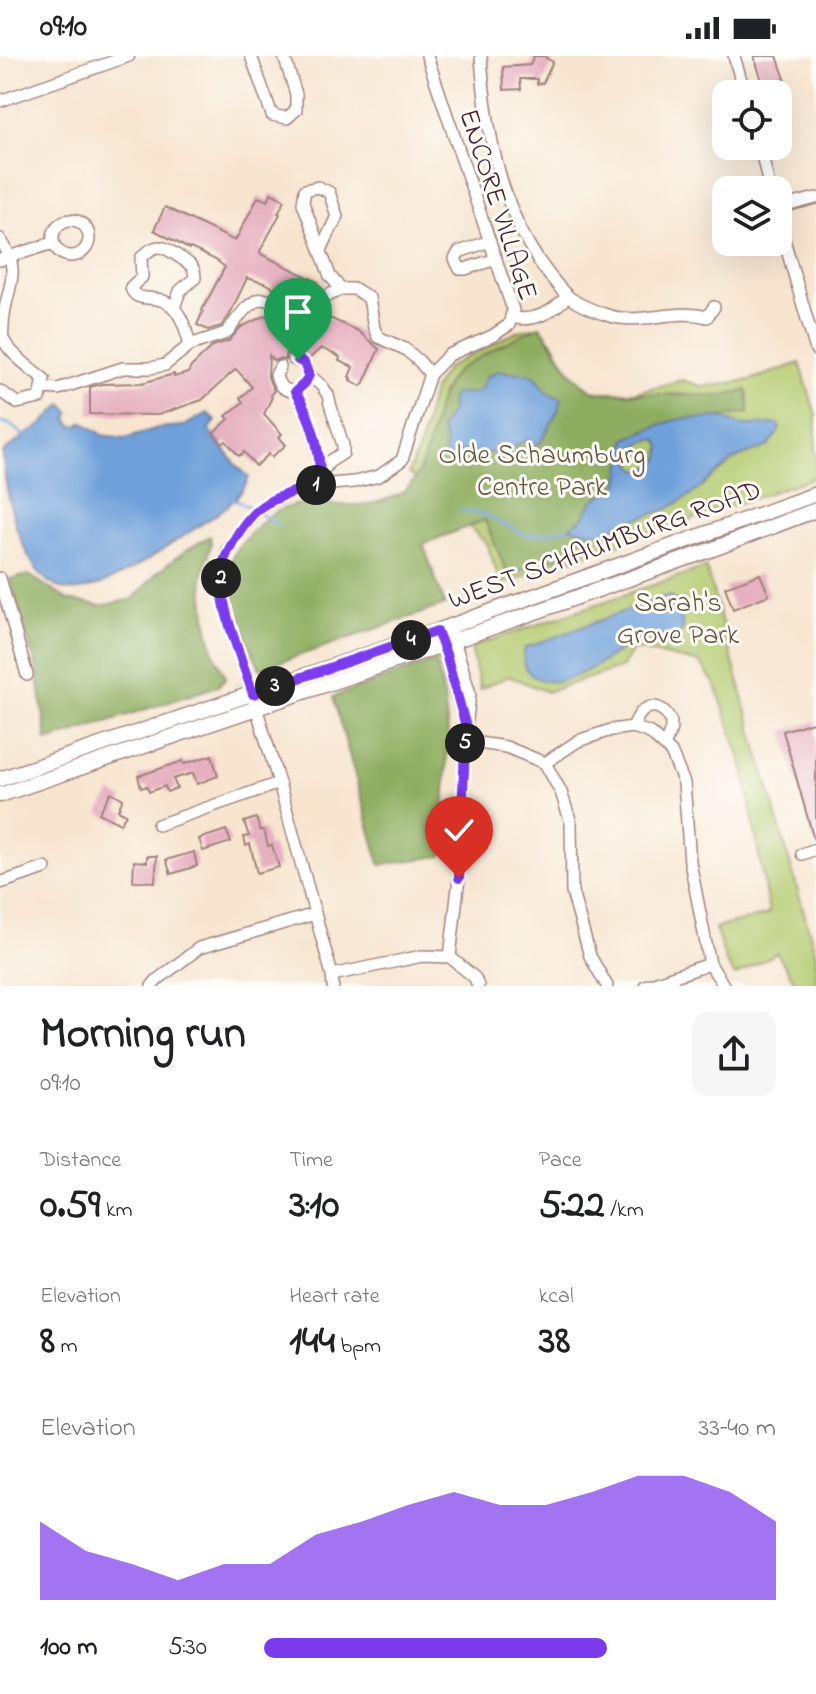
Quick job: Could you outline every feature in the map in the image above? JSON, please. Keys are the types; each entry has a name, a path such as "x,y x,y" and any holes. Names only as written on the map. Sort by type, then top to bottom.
{"main road":[{"name":"WEST SCHAUMBURG ROAD","path":"446,636 816,494"},
{"name":"WEST SCHAUMBURG ROAD","path":"0,795 254,701 713,549 816,510"},
{"name":"WEST SCHAUMBURG ROAD","path":"0,779 254,701"}],"street":[{"path":"0,101 129,56"},
{"path":"251,56 272,115 287,118 296,110 296,94 284,56"},
{"name":"ENCORE VILLAGE","path":"427,56 513,310 509,325 449,355 430,374"},
{"path":"481,56 487,117 501,179 533,254 560,289 580,304 612,316 632,319 710,312"},
{"path":"734,56 741,80"},
{"path":"321,250 337,216 329,192 318,187 305,190 303,203 330,276 341,289"},
{"path":"792,204 816,198"},
{"path":"0,239 5,258 14,270 3,316 3,339 19,359 44,379 40,398 17,403 0,391"},
{"path":"490,241 459,252 455,259 460,269 496,259"},
{"path":"5,258 53,243"},
{"path":"174,308 178,295 195,278 195,272 190,264 170,249 164,247 149,251 141,258 142,277 131,287 132,293 137,297 157,298 174,308 190,345"},
{"path":"789,256 816,350"},
{"path":"42,388 58,389 123,368 165,365 190,345 226,333 246,308 257,300 303,306 341,289 355,289 369,298 378,337 405,349 430,374 402,460 379,476 354,482 320,480 265,504 248,520 227,550 221,578 227,611 279,783 332,981 422,956 450,957 475,978 478,986"},
{"path":"511,317 522,320 534,318 557,307 568,296"},
{"path":"293,359 304,363 309,375 328,395 343,445 343,453 329,462 320,480"},
{"path":"280,367 276,375 279,385 286,391 295,392 309,375"},
{"path":"295,392 303,404 316,442 320,480"},
{"path":"0,578 27,675"},
{"path":"446,636 466,727 459,878 450,957"},
{"path":"633,727 643,711 651,707 664,710 671,728 664,745"},
{"path":"545,763 578,741 611,730 633,727 650,733 671,752 684,783 690,862 710,964 724,986"},
{"path":"465,741 506,747 545,763 561,792 571,823 572,892 590,956 607,986"},
{"path":"158,825 279,783"},
{"path":"802,854 816,849"},
{"path":"0,883 45,868"},
{"path":"152,986 199,948 315,914"},
{"path":"645,986 710,964"}],"green space":[{"name":"Olde Schaumburg Centre Park","path":"540,326 581,384 596,392 636,392 682,380 701,386 716,385 750,380 800,363 816,415 816,477 501,584 487,544 433,492 408,474 419,448 433,390 447,368 519,331"},
{"path":"540,326 571,371 596,392 718,396 747,390 749,412 703,420 680,419 626,440 619,484 593,501 584,517 592,546 508,575 485,520 423,544 445,605 260,669 232,597 230,568 241,544 267,518 284,508 317,503 370,504 404,491 423,463 439,401 455,373"},
{"path":"210,536 211,544 202,577 207,624 214,654 226,677 218,686 47,741 37,669 10,579 29,575 68,600 100,606 133,599 159,571"},
{"name":"Sarah's Grove Park","path":"706,567 816,955 816,986 797,986 777,953 735,976 727,964 715,928 769,914 744,768 716,686 700,663 637,649 630,653 622,667 547,692 509,676 480,689 471,647"},
{"path":"436,660 448,732 442,856 380,865 333,697"}],"water":[{"path":"500,370 532,375 550,394 562,398 545,436 538,445 529,440 516,445 513,458 505,461 495,453 463,452 455,458 445,458 446,443 440,428 452,410 454,394 474,393 481,388 487,376"},
{"path":"62,404 70,412 67,418 71,425 78,426 83,422 103,435 125,438 158,428 184,426 207,413 216,421 209,430 249,477 239,495 221,511 132,569 92,587 79,590 60,588 44,577 21,539 13,516 3,453 43,424"},
{"path":"720,417 743,425 778,424 780,429 769,446 735,459 695,492 668,509 617,525 608,535 569,528 584,517 593,501 619,484 626,439 674,420","holes":["656,439 661,446 659,460 651,467 639,470 633,465 633,453 641,443"]},
{"path":"671,596 683,624 677,637 640,639 588,670 558,681 544,681 532,675 525,666 525,648"}],"building":[{"path":"534,56 546,56 553,62 543,83 537,84 537,79 520,79 521,89 504,90 503,67 530,65"},
{"path":"754,56 777,56 785,79 762,80"},
{"path":"271,193 285,200 261,254 318,282 312,294 304,291 301,297 289,297 267,284 247,278 221,326 208,330 197,325 225,267 154,230 165,207 235,241 258,197 268,201"},
{"path":"275,311 277,316 307,314 332,319 358,331 379,349 361,386 350,380 353,367 321,348 310,358 287,339 290,351 285,355 285,360 274,361 269,355 268,377 274,391 264,414 282,434 279,437 286,445 256,466 244,452 239,456 226,441 222,444 213,434 229,419 226,416 243,402 240,398 252,387 236,369 202,400 158,415 90,414 90,387 142,383 188,373 213,346 229,341 241,327"},
{"path":"760,574 769,595 733,609 725,587"},
{"path":"816,721 816,839 814,840 783,731"},
{"path":"212,755 218,776 197,784 193,773 173,779 177,788 167,792 165,786 149,792 147,786 141,788 138,776"},
{"path":"111,792 123,799 118,810 126,814 120,824 99,813"},
{"path":"256,818 260,830 264,830 268,846 272,845 279,867 257,873 250,844 246,846 244,837 249,836 244,822"},
{"path":"226,830 231,842 203,851 199,839"},
{"path":"194,852 197,866 171,874 166,860"},
{"path":"147,856 157,856 155,882 133,881 134,861 147,862"}],"waterway":[{"path":"0,422 10,424 24,436"},
{"path":"235,499 252,509"},
{"path":"461,510 485,515 525,535 569,528"},
{"path":"259,513 279,525"}],"route":[{"path":"298,360 304,363 309,375 308,380 295,392 310,421 319,451 320,485 298,490 265,504 248,520 227,550 221,578 227,611 253,694 437,631 466,727 459,878"}]}
